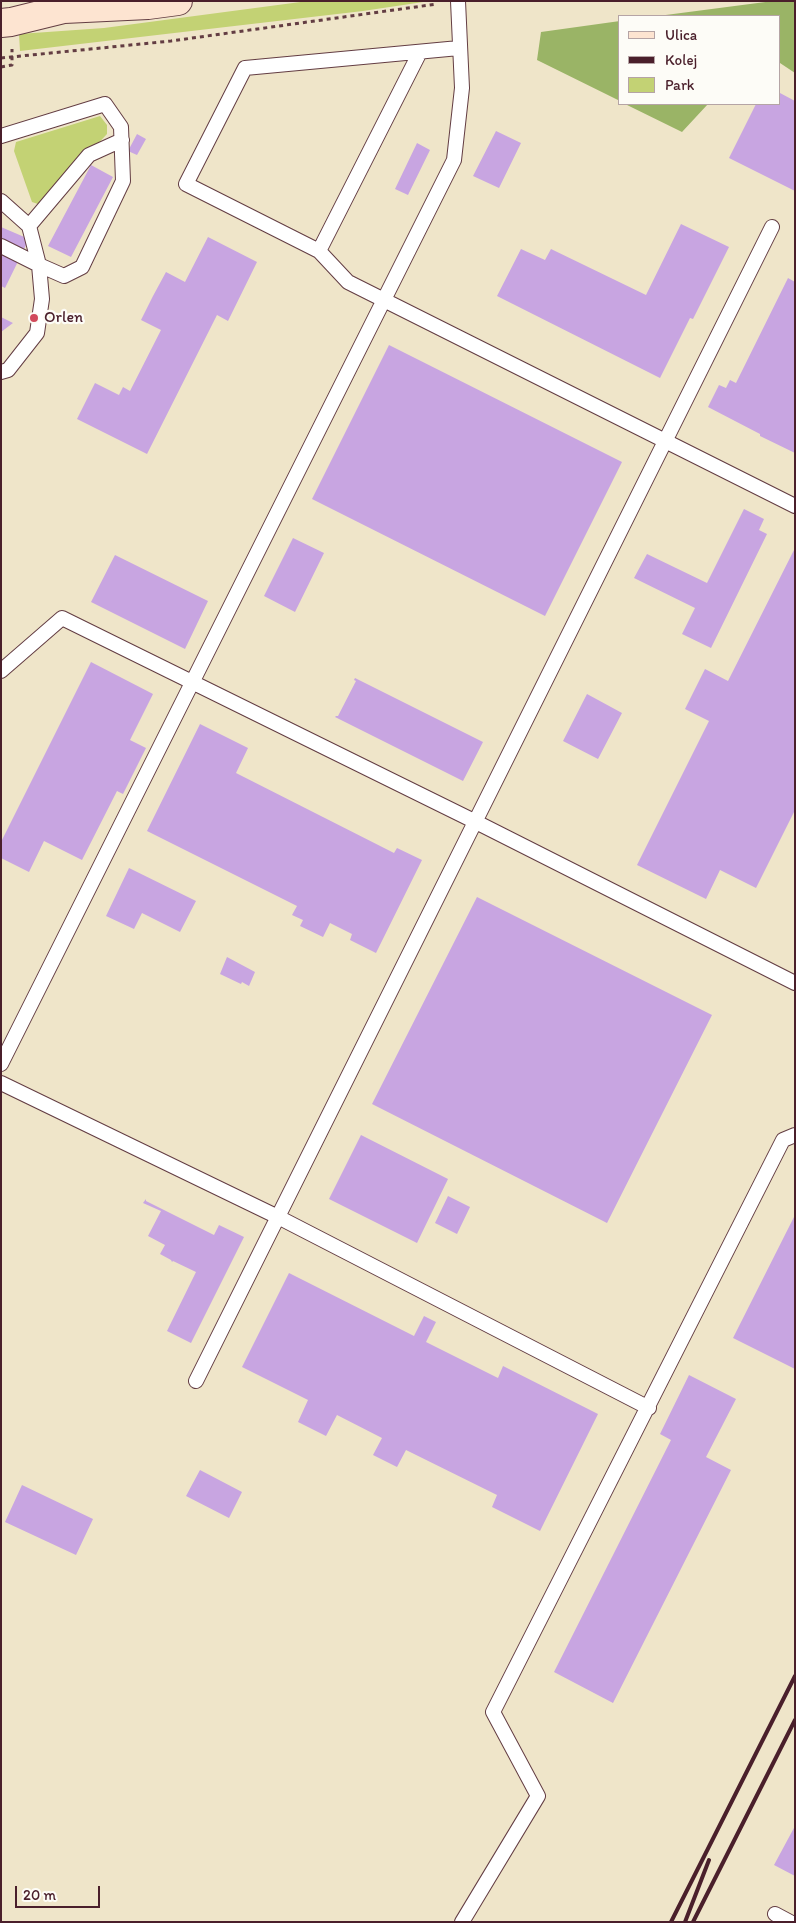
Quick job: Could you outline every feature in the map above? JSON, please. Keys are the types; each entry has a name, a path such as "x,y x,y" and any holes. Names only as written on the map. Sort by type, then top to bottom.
{"street":[{"path":"1,23 11,22 53,5 148,5 178,1"}],"lane":[{"path":"1,1064 454,160 462,88 458,1"},
{"path":"459,48 245,68 186,184 319,251 348,282 795,506"},
{"path":"319,251 420,52"},
{"path":"1,136 105,104 122,127 123,181 82,267 64,276 1,246"},
{"path":"29,226 89,155 122,140"},
{"path":"1,200 29,226 39,265 42,299 38,333 8,370 1,372"},
{"path":"196,1381 772,227"},
{"path":"1,671 62,618 476,822 795,983"},
{"path":"1,1083 278,1218 649,1408"},
{"path":"462,1922 538,1796 493,1712 649,1408 783,1140 795,1135"},
{"path":"774,1914 790,1922"}],"path":[{"path":"1,58 171,41 443,3"}],"green space":[{"path":"308,1 430,1 363,11 20,51 19,34 104,28"},
{"path":"773,1 795,1 795,73 781,64 781,15 666,15"},
{"path":"618,21 618,100 537,60 541,32"},
{"path":"627,105 707,105 682,132"},
{"path":"100,116 107,125 107,134 46,199 38,204 32,202 14,151 16,142"}],"building":[{"path":"781,94 795,101 795,191 729,158 756,105 781,105"},
{"path":"496,131 521,143 499,188 473,176"},
{"path":"137,134 146,139 137,155 128,151"},
{"path":"417,143 430,150 408,195 395,189"},
{"path":"91,165 113,177 71,257 48,246"},
{"path":"681,224 729,247 693,319 690,318 660,378 497,296 521,249 545,260 551,249 646,295"},
{"path":"1,227 29,239 5,288 1,286"},
{"path":"208,237 257,262 228,321 217,315 147,454 77,419 95,383 119,395 123,387 130,391 161,330 141,320 153,296 166,272 185,282"},
{"path":"788,278 795,282 795,453 708,407 719,385 726,388 730,380 736,383"},
{"path":"1,317 13,323 1,332"},
{"path":"389,345 622,462 545,616 312,499"},
{"path":"744,509 764,519 759,530 767,534 711,648 682,634 695,608 634,578 647,554 707,583"},
{"path":"293,538 324,553 295,612 264,596"},
{"path":"795,548 795,810 756,888 720,870 706,899 637,865 709,721 685,709 705,669 728,681"},
{"path":"115,555 208,601 185,649 91,602"},
{"path":"91,662 153,694 130,740 146,748 123,794 117,791 82,860 44,841 29,872 1,858 1,842"},
{"path":"355,678 483,742 463,781 335,717 338,716 356,681 354,680"},
{"path":"587,694 622,713 598,759 563,741"},
{"path":"200,724 248,748 236,773 394,853 397,848 422,860 376,953 350,940 352,934 330,923 323,937 300,926 303,920 292,915 297,906 147,831"},
{"path":"129,868 196,901 180,932 142,913 134,929 106,916"},
{"path":"477,897 712,1015 607,1223 372,1104"},
{"path":"227,957 255,972 249,986 220,974"},
{"path":"361,1135 448,1179 417,1243 329,1199"},
{"path":"448,1196 470,1207 457,1234 435,1223"},
{"path":"146,1199 146,1201 214,1235 219,1225 244,1237 191,1343 167,1331 196,1272 172,1262 160,1254 165,1245 148,1236 161,1211 143,1203"},
{"path":"795,1215 795,1369 733,1338"},
{"path":"289,1273 414,1336 424,1316 436,1322 426,1342 498,1378 503,1366 598,1414 540,1531 492,1507 497,1495 406,1450 397,1467 373,1455 382,1438 337,1415 326,1436 298,1422 308,1400 242,1367"},
{"path":"689,1375 736,1399 706,1457 731,1470 613,1703 554,1672 671,1440 660,1434"},
{"path":"200,1470 242,1492 229,1518 186,1496"},
{"path":"22,1485 93,1519 76,1555 5,1522"},
{"path":"795,1826 795,1876 774,1865"}],"railway":[{"path":"671,1922 795,1676"},
{"path":"693,1922 795,1720"},
{"path":"685,1922 709,1860"}],"place":[{"name":"Orlen","path":"34,318"}]}
